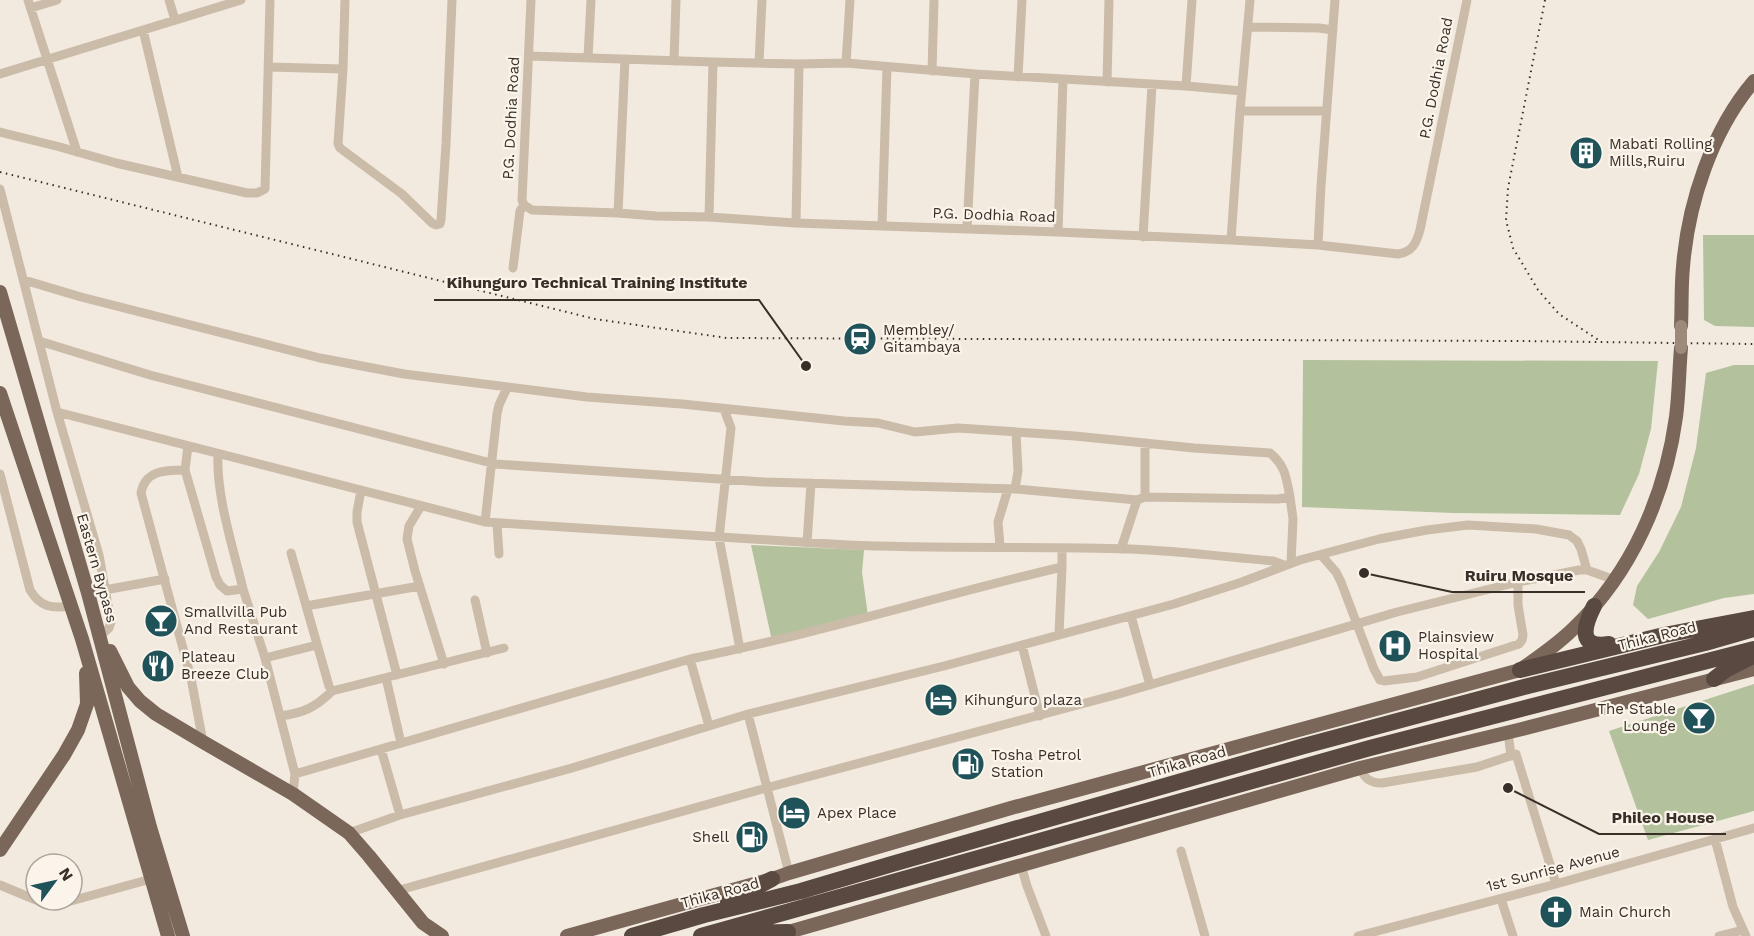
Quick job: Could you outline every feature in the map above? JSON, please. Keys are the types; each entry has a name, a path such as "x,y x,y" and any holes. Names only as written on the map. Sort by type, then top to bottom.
{"highway":[{"path":"1594,606 1586,622 1585,634 1588,641 1598,645 1754,618"},
{"name":"Thika Road","path":"632,936 801,891 1304,746 1754,629"},
{"path":"1520,670 1664,635"},
{"path":"705,935 1370,748 1754,649"},
{"path":"1714,679 1727,669 1754,655"},
{"path":"704,915 772,879"},
{"path":"705,935 782,934"}],"main road":[{"path":"1520,670 1575,628 1615,580 1643,533 1662,481 1676,417 1683,267 1695,197 1713,148 1737,104 1754,81"},
{"name":"Eastern Bypass","path":"0,292 88,593 158,855 183,936"},
{"path":"0,393 82,639 168,936"},
{"path":"95,619 128,687 140,701 156,714 293,794 349,833 423,923 442,936"},
{"path":"0,850 64,755 78,730 87,704 82,639"},
{"path":"782,934 1360,768 1754,669"},
{"name":"Thika Road","path":"567,936 772,879 1420,686 1520,670"},
{"path":"928,873 975,878"}],"street":[{"path":"57,0 29,4 77,152"},
{"path":"169,0 175,20"},
{"path":"0,74 241,0"},
{"path":"0,132 116,163 248,193 264,191 270,0"},
{"path":"345,0 343,69 337,138 339,146 402,194 432,223 439,225 446,144 452,0"},
{"name":"P.G. Dodhia Road","path":"531,0 522,200 524,206 532,210 1231,240 1318,245 1398,254 1406,253 1416,243 1420,230 1467,0"},
{"path":"588,58 591,0"},
{"path":"674,61 676,0"},
{"path":"759,63 762,0"},
{"path":"846,63 850,0"},
{"path":"932,71 934,0"},
{"path":"1018,77 1022,0"},
{"path":"1107,82 1109,0"},
{"path":"1186,86 1192,0"},
{"path":"1231,240 1250,0"},
{"path":"1318,245 1335,0"},
{"path":"1248,27 1333,30"},
{"path":"143,30 178,177"},
{"path":"529,56 799,64 846,63 1018,77 1242,90"},
{"path":"618,213 625,60"},
{"path":"709,217 713,62"},
{"path":"796,223 799,64"},
{"path":"268,67 343,69"},
{"path":"882,225 887,67"},
{"path":"967,229 975,74"},
{"path":"1058,232 1063,79"},
{"path":"1143,237 1152,85"},
{"path":"1240,111 1327,111"},
{"path":"0,189 57,412 105,579 111,622 110,628 102,634"},
{"path":"513,268 520,211 524,206"},
{"path":"24,280 81,297 320,358 404,374 587,397 878,423 915,432 957,428 1075,435 1194,448 1270,453 1283,466 1290,497 1293,519 1287,564"},
{"path":"39,341 150,375 492,464 726,480 1012,489 1141,499 1278,499 1290,497"},
{"path":"484,522 499,405 507,387"},
{"path":"724,408 731,428 719,538 740,649"},
{"path":"57,412 497,524 898,547 1000,546 1164,551 1287,564"},
{"path":"1000,546 998,522 1018,471 1016,432"},
{"path":"1121,549 1141,499 1145,443"},
{"path":"188,446 185,470 216,576 220,585 227,591 243,589"},
{"path":"218,454 217,471 243,589 265,658 295,774 293,794"},
{"path":"185,470 161,471 151,475 145,480 141,495 191,678 203,742"},
{"path":"0,474 30,590 38,602 58,608 71,606"},
{"path":"807,543 811,483"},
{"path":"361,490 357,522 397,675"},
{"path":"421,506 409,526 407,539 444,664"},
{"path":"497,524 499,554"},
{"path":"349,833 748,714 872,684 1174,604 1260,576 1287,564 1379,539 1468,525 1522,527 1560,533 1573,538 1580,546 1587,570"},
{"path":"1059,634 1062,549"},
{"path":"291,553 332,691"},
{"path":"1321,555 1341,582 1380,680 1420,686 1519,644 1522,636 1518,582"},
{"path":"1254,560 1260,576"},
{"path":"295,774 690,659 740,649 982,585 1062,567"},
{"path":"396,891 766,788 1040,716 1356,623 1518,582 1579,570 1587,570 1615,580"},
{"path":"88,593 165,579"},
{"path":"306,606 420,586"},
{"path":"475,600 487,653"},
{"path":"1131,616 1150,685"},
{"path":"265,658 317,645"},
{"path":"1022,645 1040,716"},
{"path":"280,716 294,715 315,707 332,691 504,648"},
{"path":"690,659 710,726"},
{"path":"386,678 401,743"},
{"path":"748,714 789,873"},
{"path":"1508,732 1511,756"},
{"path":"381,749 400,816"},
{"path":"1360,768 1365,778 1382,783 1477,767 1516,754 1556,884"},
{"name":"1st Sunrise Avenue","path":"1358,936 1556,884 1754,828"},
{"path":"1714,839 1733,908 1744,933 1719,936"},
{"path":"1181,851 1205,936"},
{"path":"1021,865 1046,936"},
{"path":"84,897 152,879"},
{"path":"0,885 24,895"},
{"path":"1501,899 1513,936"}],"green space":[{"path":"1703,235 1754,235 1754,327 1715,326 1704,320"},
{"path":"1303,360 1658,361 1651,429 1639,474 1620,515 1453,513 1302,507"},
{"path":"1734,365 1754,365 1754,594 1724,598 1648,619 1633,605 1637,586 1659,552 1681,507 1696,448 1706,373"},
{"path":"751,545 864,550 862,572 868,616 772,641"},
{"path":"1754,684 1754,811 1648,840 1609,731"}],"railway":[{"path":"1545,0 1508,188 1506,220 1513,248 1538,290 1559,314 1600,341"},
{"path":"0,172 595,319 727,338 1754,344"}],"place":[{"name":"Mabati Rolling Mills,Ruiru","path":"1586,153"},
{"name":"Membley/ Gitambaya","path":"860,339"},
{"name":"Kihunguro Technical Training Institute","path":"806,366"},
{"name":"Ruiru Mosque","path":"1364,573"},
{"name":"Smallvilla Pub And Restaurant","path":"161,621"},
{"name":"Plainsview Hospital","path":"1395,646"},
{"name":"Plateau Breeze Club","path":"158,666"},
{"name":"Kihunguro plaza","path":"941,700"},
{"name":"The Stable Lounge","path":"1699,718"},
{"name":"Tosha Petrol Station","path":"968,764"},
{"name":"Phileo House","path":"1508,788"},
{"name":"Apex Place","path":"794,813"},
{"name":"Shell","path":"752,837"},
{"name":"Main Church","path":"1556,912"}]}
